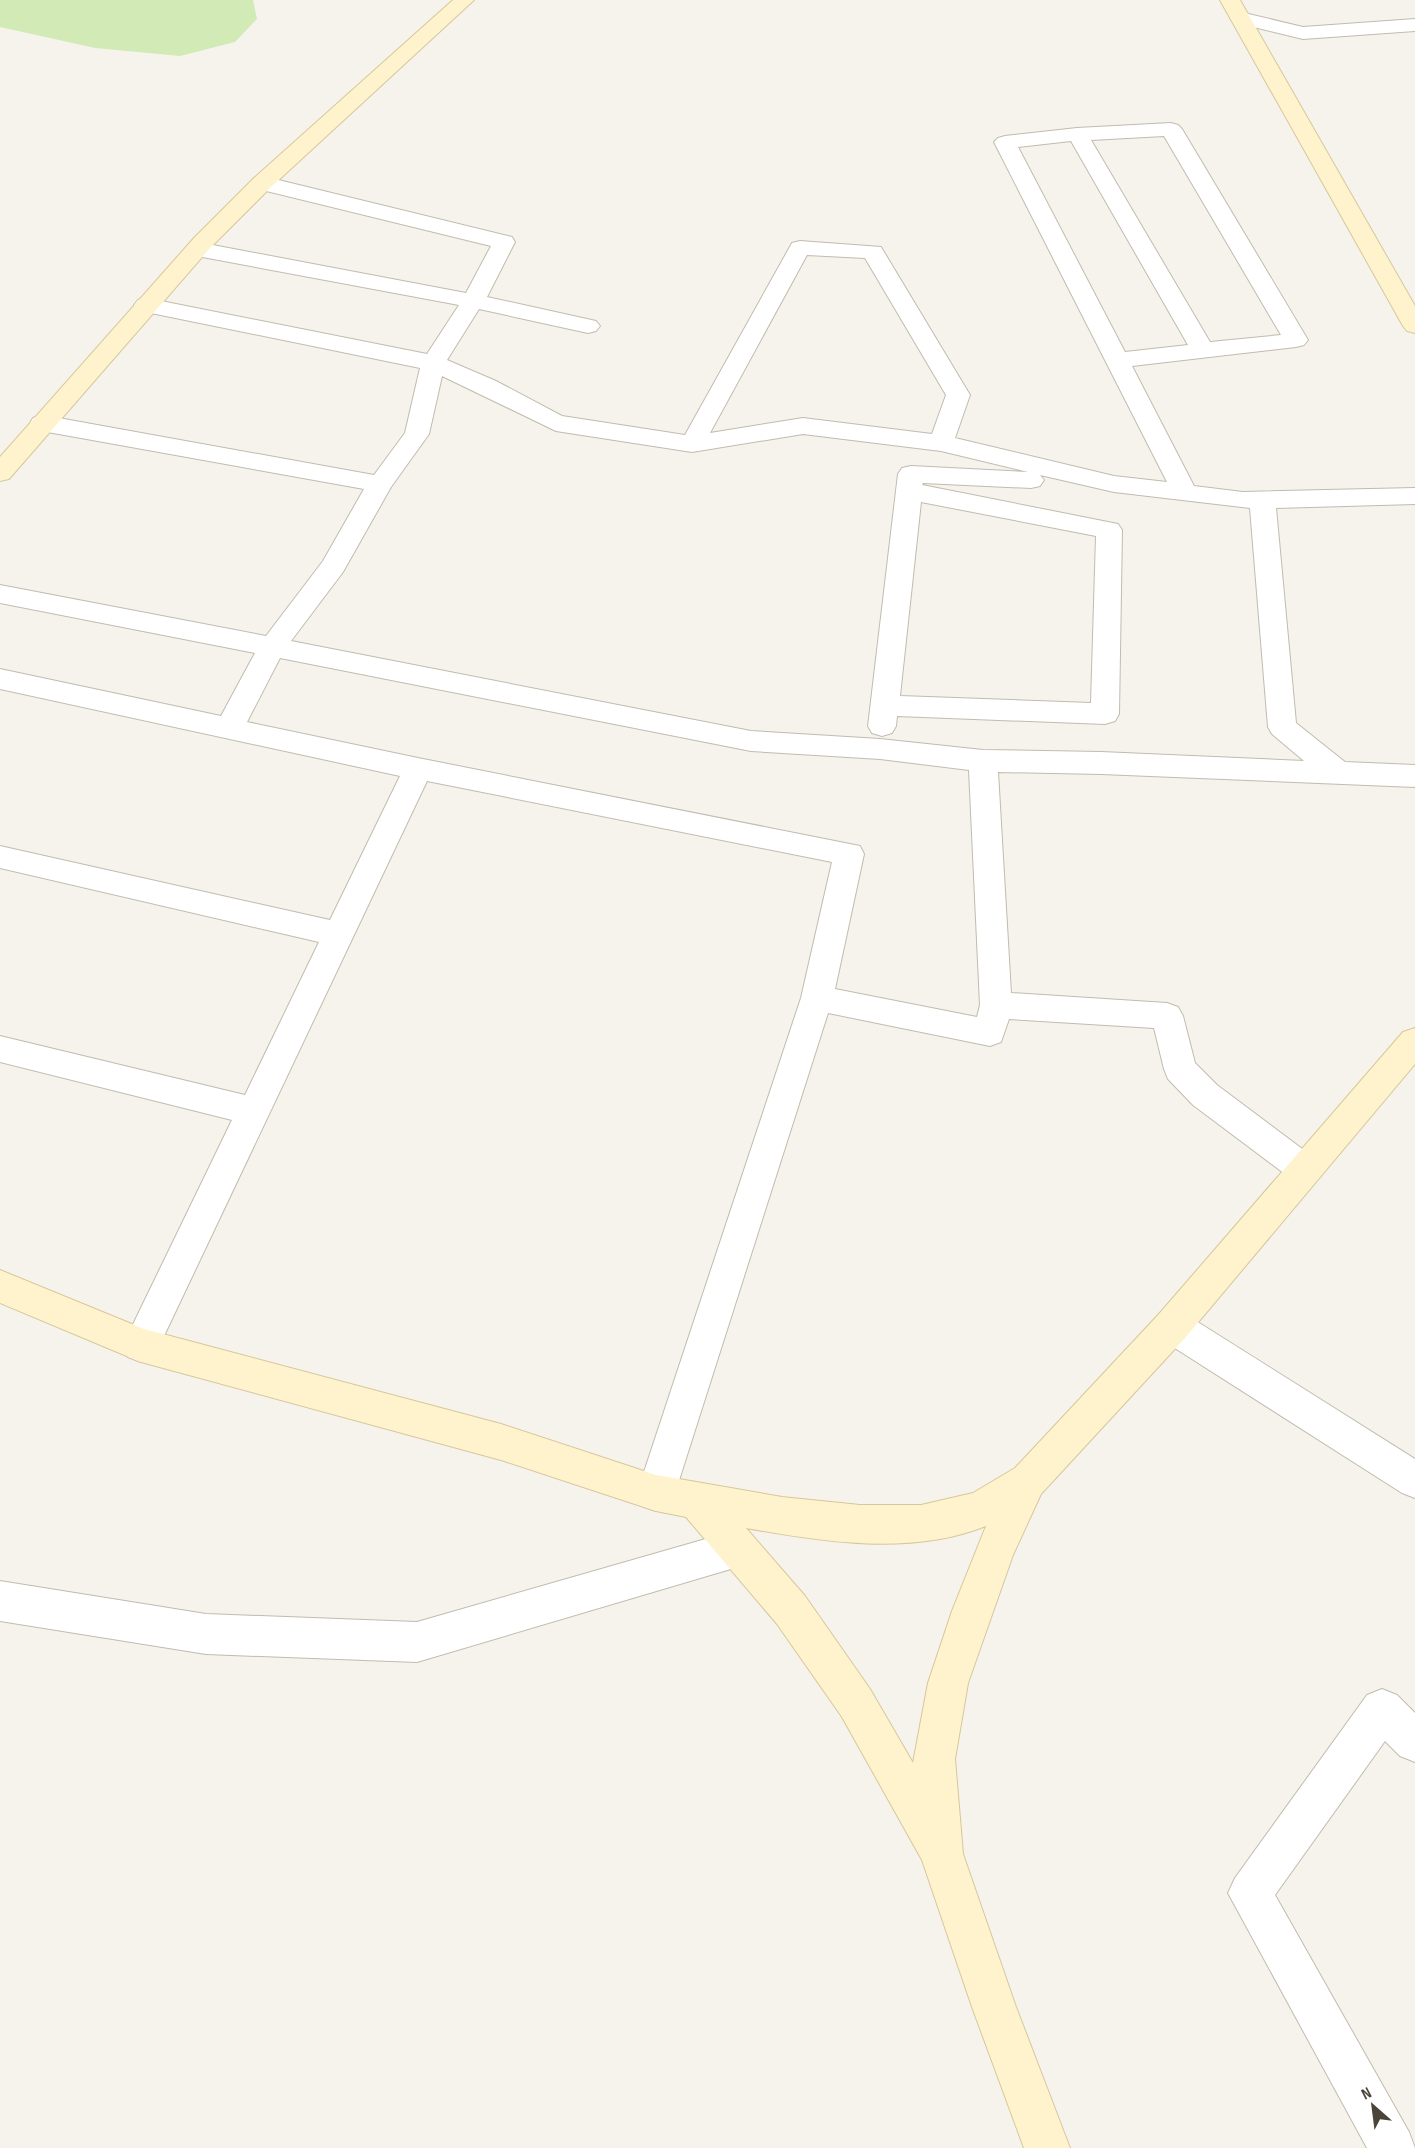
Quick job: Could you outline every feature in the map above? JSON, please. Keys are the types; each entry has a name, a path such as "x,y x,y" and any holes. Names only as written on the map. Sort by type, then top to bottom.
{"street":[{"path":"0,473 197,249 262,183 464,0"},
{"path":"1235,9 1303,33 1413,28"},
{"path":"1235,9 1415,326"},
{"path":"1117,360 1296,340 1171,129 1077,134 1005,142 1185,493"},
{"path":"1077,134 1203,350"},
{"path":"229,728 271,649 334,566 380,484 417,434 434,363 473,301 504,242 262,183"},
{"path":"692,444 800,248 873,252 958,395 940,443"},
{"path":"197,249 473,301 588,326"},
{"path":"146,305 434,363 487,386 556,423 692,444 803,426 940,443 1114,484"},
{"path":"42,423 380,484"},
{"path":"880,749 911,474 1114,484 1243,500 1415,496"},
{"path":"885,705 1105,714 1109,530 909,491"},
{"path":"1262,500 1282,727 1338,773"},
{"path":"0,594 271,649 751,741 880,749 983,760 1415,776"},
{"path":"0,679 418,768 849,854 817,998 656,1493"},
{"path":"817,998 990,1033 996,1005 983,760"},
{"path":"141,1345 418,768"},
{"path":"0,857 339,934"},
{"path":"996,1005 1167,1017 1180,1069 1205,1095 1305,1170"},
{"path":"0,1286 141,1345 501,1442 656,1493 782,1516 860,1524 921,1524 980,1510 1028,1481 1172,1326 1415,1041"},
{"path":"0,1049 254,1111"},
{"path":"1172,1326 1415,1480"},
{"path":"942,1854 934,1759 948,1683 996,1548 1028,1481"},
{"path":"696,1500 792,1610 856,1703 942,1854 994,2007 1047,2148"},
{"path":"0,1601 206,1634 417,1642 737,1549"},
{"path":"1393,2148 1250,1893 1382,1710 1415,1741"}],"green space":[{"path":"0,0 253,0 257,19 235,42 180,56 95,48 0,27"}]}
